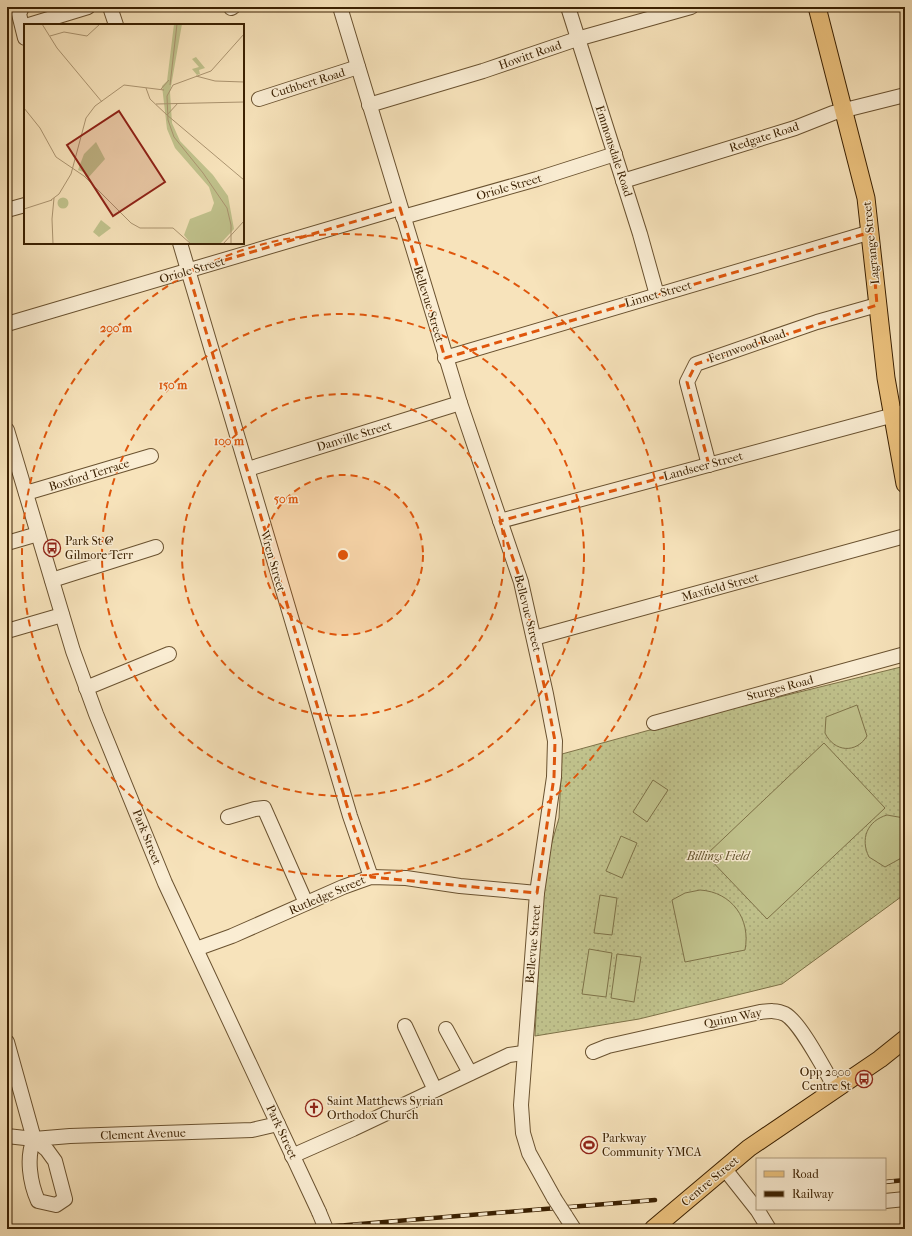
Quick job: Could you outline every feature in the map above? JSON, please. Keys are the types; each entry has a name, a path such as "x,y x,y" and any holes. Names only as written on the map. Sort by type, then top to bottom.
{"main road":[{"name":"Lagrange Street","path":"817,7 860,171 871,232 877,305 899,414 905,484"},
{"name":"Centre Street","path":"653,1229 749,1148 880,1059 905,1039"}],"street":[{"path":"22,7 19,14 24,26"},
{"path":"39,24 88,7"},
{"path":"110,7 116,24"},
{"name":"Bellevue Street","path":"340,7 445,358 522,582 555,741 554,777 537,893 523,1053 521,1105 523,1133 529,1153 554,1198 574,1229"},
{"name":"Emmonsdale Road","path":"568,7 615,154 657,295"},
{"name":"Howitt Road","path":"369,105 483,71 577,39 691,7"},
{"name":"Cuthbert Road","path":"259,98 358,67"},
{"name":"Redgate Road","path":"623,181 795,128 833,113 905,96"},
{"name":"Oriole Street","path":"7,324 188,271 402,213 537,179 615,154"},
{"path":"7,210 24,205"},
{"name":"Linnet Street","path":"445,358 871,232"},
{"name":"Wren Street","path":"180,244 248,469 269,549 350,816 371,877"},
{"name":"Fernwood Road","path":"709,465 687,382 696,364 810,325 877,305"},
{"name":"Danville Street","path":"248,469 460,403"},
{"name":"Landseer Street","path":"500,521 899,414"},
{"name":"Park Street","path":"7,430 62,615 86,688 166,883 326,1229"},
{"name":"Boxford Terrace","path":"26,493 151,456"},
{"path":"7,543 38,534"},
{"name":"Maxfield Street","path":"534,638 905,536"},
{"path":"52,580 156,547"},
{"path":"7,631 62,615"},
{"path":"86,688 169,654"},
{"name":"Sturges Road","path":"654,723 905,654"},
{"path":"228,817 255,809 264,808 306,903"},
{"name":"Rutledge Street","path":"196,949 232,936 306,903 371,877 406,878 460,886 537,893"},
{"name":"Quinn Way","path":"593,1052 608,1046 752,1014 778,1011 791,1018 836,1089"},
{"path":"404,1026 434,1090"},
{"path":"446,1029 470,1073"},
{"path":"7,1042 34,1139"},
{"path":"292,1156 509,1055 523,1053"},
{"name":"Clement Avenue","path":"7,1136 34,1139 70,1136 252,1130 278,1124"},
{"path":"724,1168 756,1203"},
{"path":"886,1201 905,1199"},
{"path":"762,1210 769,1229"}],"highlighted area":[{"path":"400,208 445,358 871,232 877,305 696,364 687,382 709,465 500,521 521,582 555,741 554,777 537,893 371,877 350,816 188,271"}],"green space":[{"name":"Billings Field","path":"905,666 905,735 900,738 905,750 905,894 782,984 639,1019 535,1036 543,873 559,818 562,754 690,719"},
{"path":"857,705 867,736 857,746 851,748 839,747 829,739 825,733 826,717"},
{"path":"824,743 885,808 767,919 706,855"},
{"path":"653,780 668,790 647,822 633,812"},
{"path":"887,815 904,818 905,856 885,867 869,857 866,850 865,837 870,826 874,822"},
{"path":"621,836 637,843 622,878 606,871"},
{"path":"700,890 721,896 737,909 745,928 745,950 685,962 672,900 685,893"},
{"path":"600,895 617,898 612,935 594,933"},
{"path":"589,949 612,953 606,997 582,994"},
{"path":"617,954 641,957 634,1002 611,998"}],"railway":[{"path":"886,1182 905,1180"},
{"path":"299,1229 655,1200"}],"place":[{"name":"Park St @ Gilmore Terr","path":"52,548"},
{"name":"Opp 2000 Centre St","path":"864,1079"},
{"name":"Saint Matthews Syrian Orthodox Church","path":"314,1108"},
{"name":"Parkway Community YMCA","path":"589,1145"}]}
